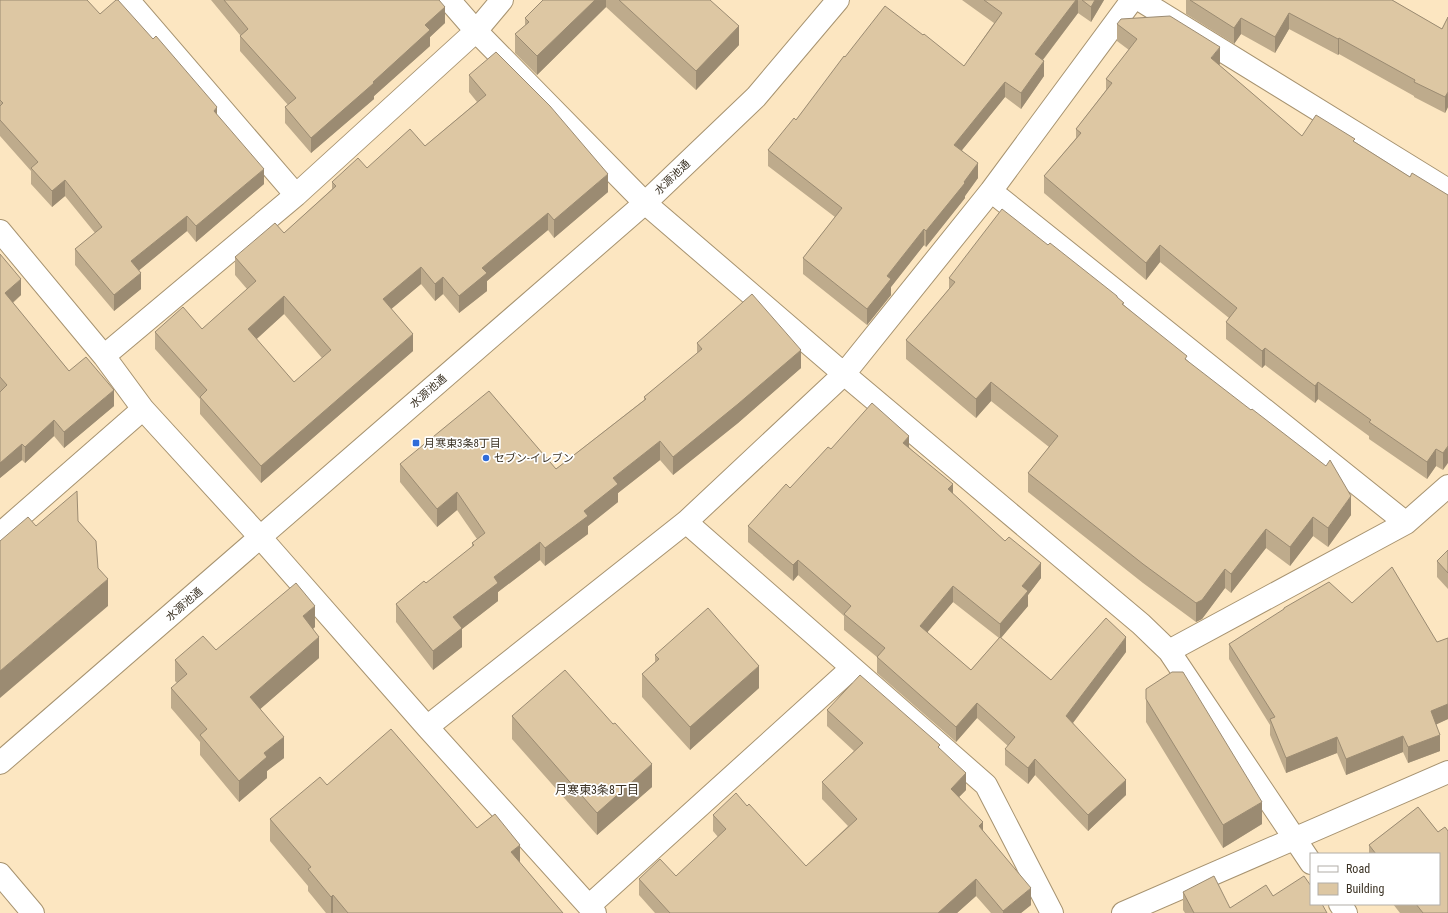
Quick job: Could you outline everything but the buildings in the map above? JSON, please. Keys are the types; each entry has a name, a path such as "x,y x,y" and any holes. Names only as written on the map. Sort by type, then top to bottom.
{"street":[{"path":"128,0 296,195"},
{"path":"448,0 476,31 645,203 844,374 1141,624 1169,652 1310,862"},
{"path":"104,356 296,195 476,31 502,0"},
{"name":"水源池通","path":"0,763 645,203 756,97 838,0"},
{"path":"427,727 686,522 844,374 991,191 1132,0"},
{"path":"1140,0 1448,190"},
{"path":"991,191 1406,523"},
{"path":"0,231 104,356 143,409 260,537 427,727 592,910 852,668"},
{"path":"0,534 143,409"},
{"path":"1169,652 1406,523 1448,486"},
{"path":"686,522 986,785 1052,913"},
{"path":"1123,913 1448,772"},
{"path":"0,874 33,913"}],"place":[{"name":"月寒東3条8丁目","path":"416,443"},
{"name":"セブン-イレブン","path":"486,458"}],"district":[{"name":"月寒東3条8丁目","path":"597,790"}]}
